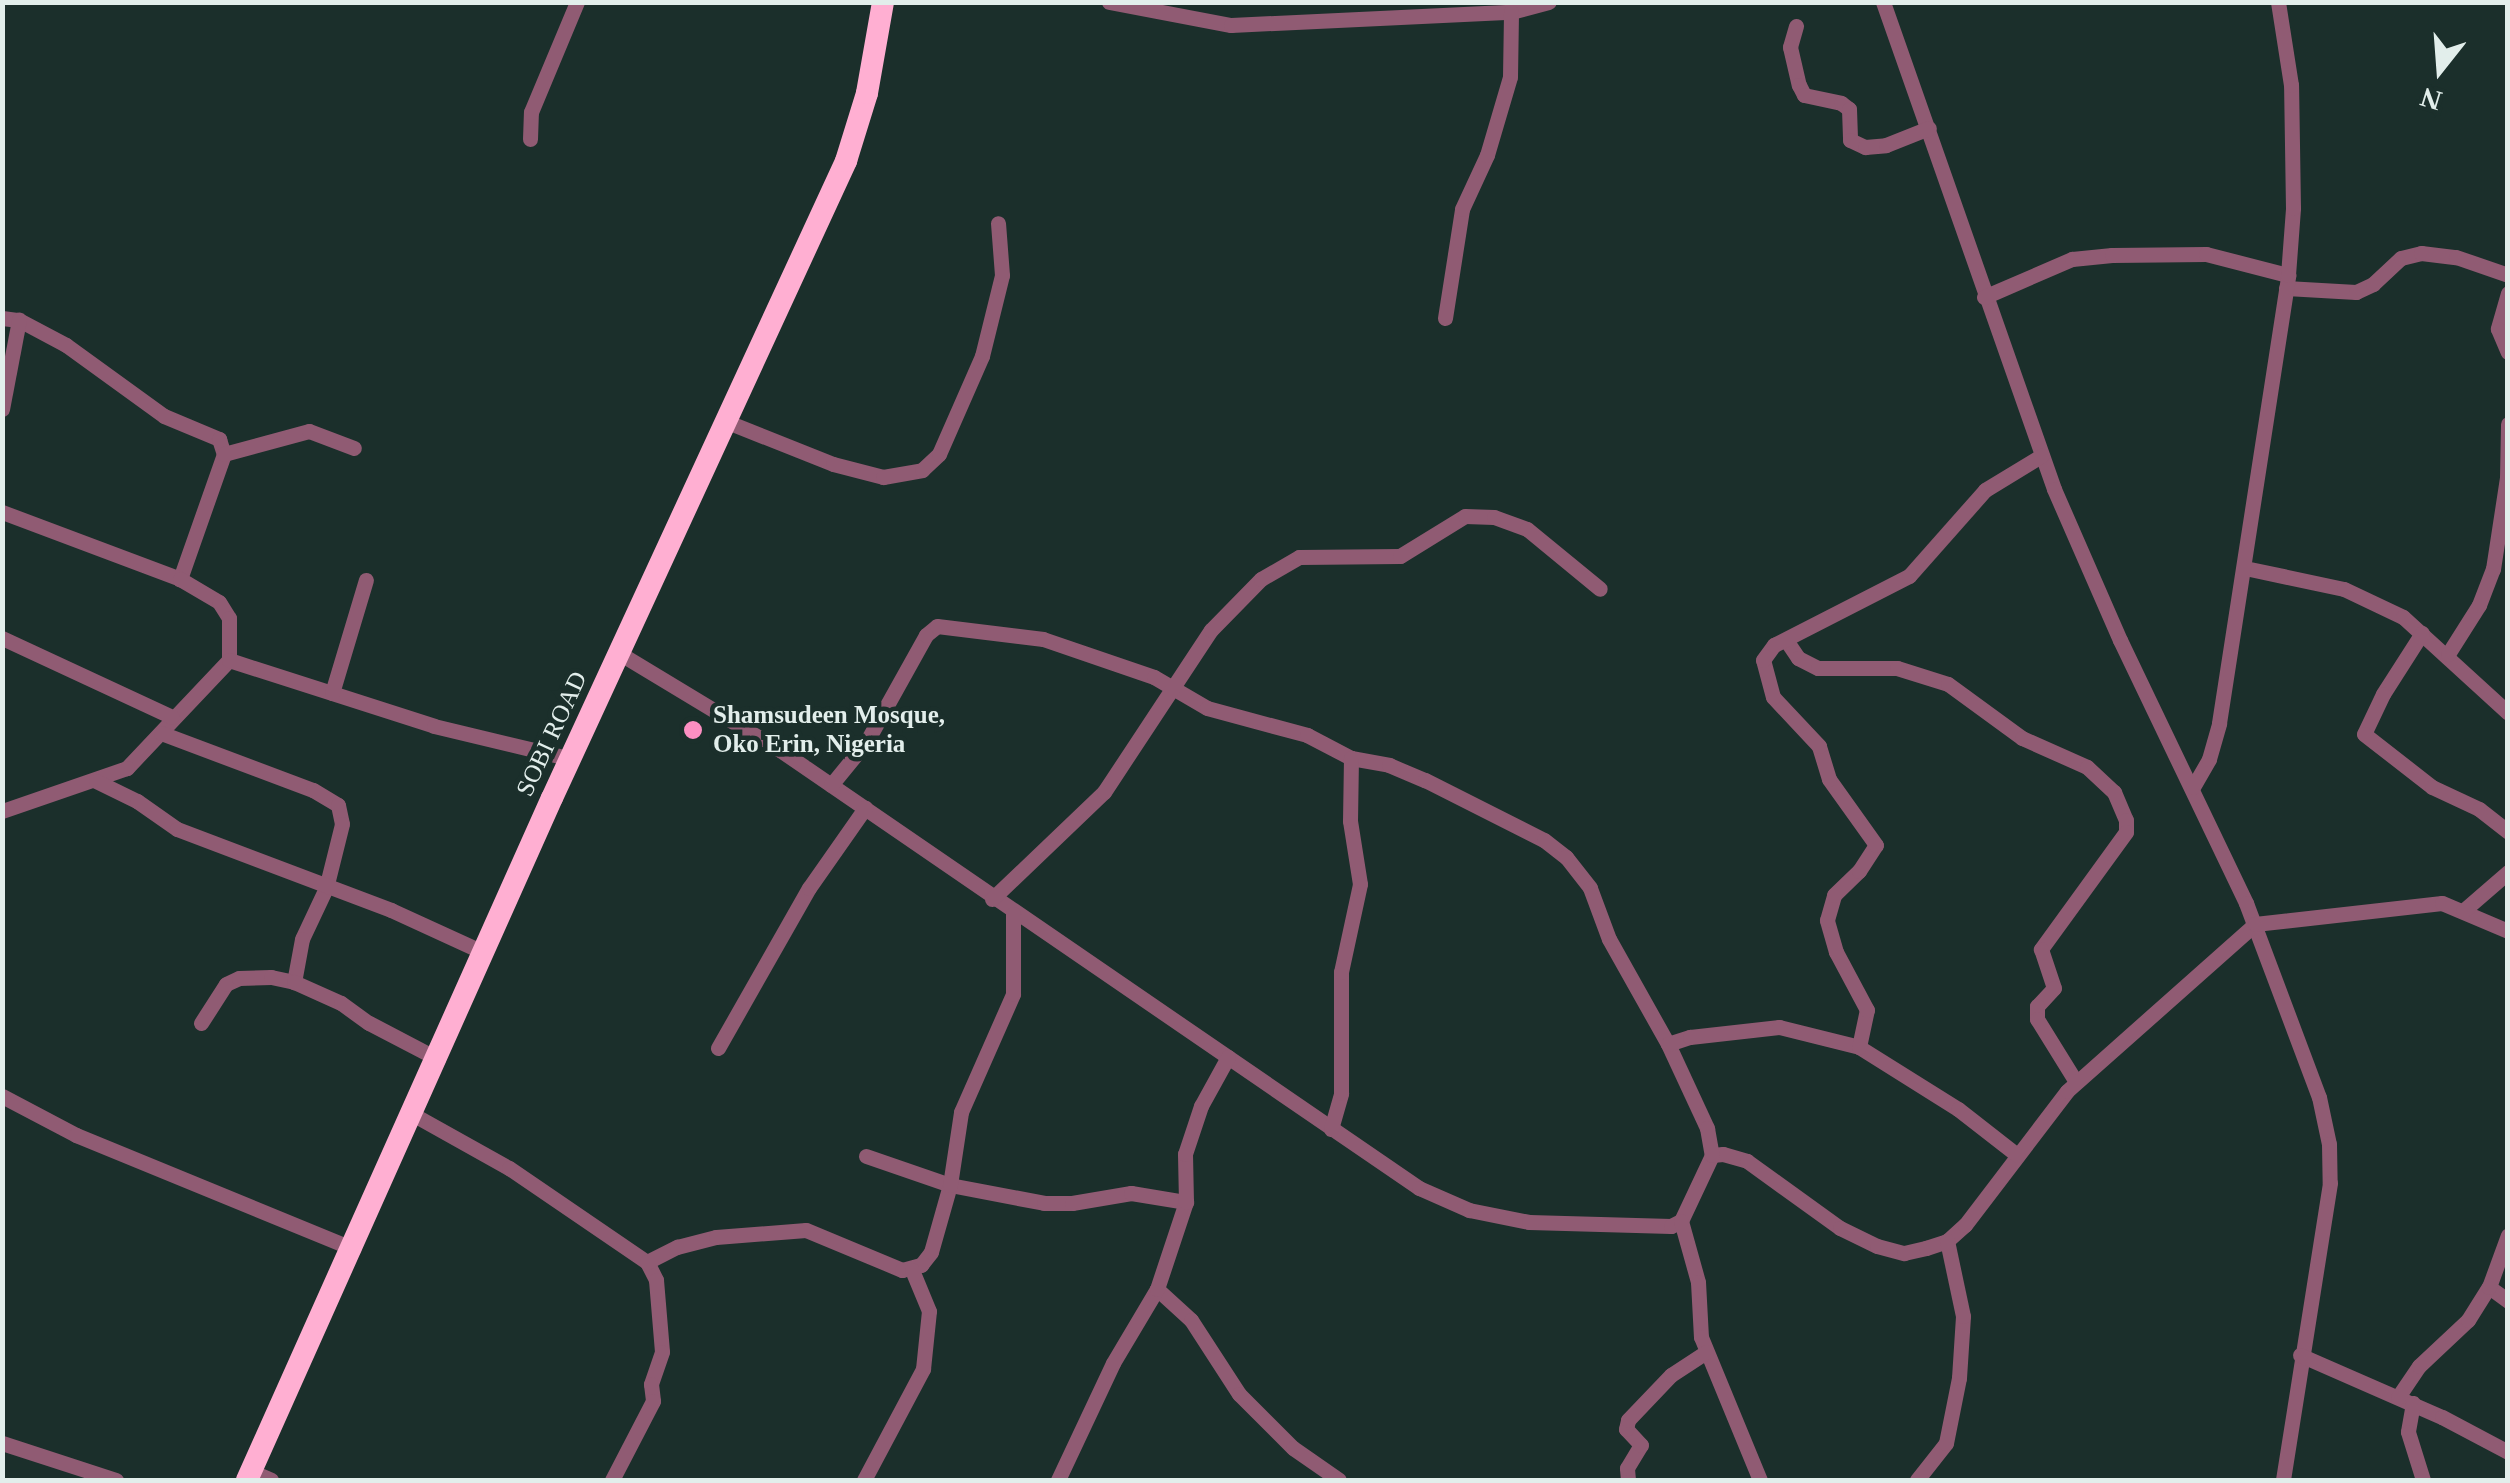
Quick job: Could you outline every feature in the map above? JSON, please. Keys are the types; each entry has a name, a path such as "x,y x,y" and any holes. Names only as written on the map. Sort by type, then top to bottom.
{"highway":[{"name":"SOBI ROAD","path":"256,1478 571,758 859,126 882,2"}],"street":[{"path":"530,139 531,112 577,2"},
{"path":"1110,2 1230,25 1412,10 1510,12 1549,2"},
{"path":"1883,2 2041,456 2120,640 2193,786 2255,924 2320,1097 2330,1144 2330,1183 2283,1480"},
{"path":"2193,786 2209,760 2219,723 2287,282 2293,208 2291,85 2290,58 2278,2"},
{"path":"1445,318 1458,224 1487,154 1510,78 1510,12"},
{"path":"1796,26 1790,47 1804,95 1841,103 1849,109 1850,140 1866,146 1886,145 1929,128"},
{"path":"725,421 814,457 883,477 922,470 940,454 986,343 1002,274 998,223"},
{"path":"1984,297 2072,258 2112,255 2206,254 2287,282 2356,292 2373,284 2401,258 2422,252 2456,257 2508,276"},
{"path":"2508,293 2498,328 2508,352"},
{"path":"2,408 11,319 87,357 164,416 218,440 224,454 180,579"},
{"path":"2448,654 2487,590 2505,500 2508,424"},
{"path":"224,454 308,430 354,448"},
{"path":"1859,1047 1867,1010 1836,952 1827,920 1834,895 1859,871 1876,845 1829,779 1819,746 1773,697 1763,660 1774,645 1909,576 1985,490 2041,456"},
{"path":"2,512 180,579 219,602 229,618 229,660 127,768 96,781 70,784 2,811"},
{"path":"992,899 1104,792 1211,630 1261,579 1299,557 1400,556 1465,516 1494,517 1527,530 1600,589"},
{"path":"2245,568 2344,590 2403,616 2508,713"},
{"path":"332,693 366,580"},
{"path":"831,785 867,741 926,635 937,626 1043,639 1154,677 1207,708 1307,735 1351,758 1389,765 1470,799 1566,857 1590,888 1610,939 1668,1044 1707,1128 1712,1155 1681,1220 1698,1282 1706,1352 1760,1480"},
{"path":"2422,632 2375,708 2364,734 2432,787 2478,809 2508,832"},
{"path":"2,638 172,716"},
{"path":"1786,640 1798,658 1818,668 1897,668 1948,684 2022,738 2087,766 2114,792 2126,820 2126,832 2041,949 2054,988 2036,1006 2037,1020 2056,1056 2076,1082"},
{"path":"619,652 831,785 1013,914 1418,1188 1469,1210 1529,1222 1658,1226 1681,1220"},
{"path":"229,660 434,726 571,758"},
{"path":"161,734 313,790 338,804 342,824 326,888 309,917 294,982"},
{"path":"1331,1129 1342,1093 1341,972 1360,884 1350,821 1351,758"},
{"path":"96,781 137,800 177,828 391,910 485,953"},
{"path":"718,1048 809,888 865,808"},
{"path":"2463,910 2508,872"},
{"path":"1712,1155 1747,1161 1840,1228 1877,1246 1904,1253 1947,1241 1986,1202 2076,1082 2255,924 2428,904 2463,910 2508,931"},
{"path":"646,1262 666,1251 716,1237 806,1230 902,1270 912,1270 931,1252 950,1185 961,1112 1013,994 1013,914"},
{"path":"201,1023 215,996 239,978 294,982 438,1058"},
{"path":"1668,1044 1690,1036 1780,1026 1859,1047 1958,1110 2017,1156"},
{"path":"1058,1480 1113,1363 1157,1289 1186,1202 1186,1154 1202,1106 1228,1057"},
{"path":"2,1096 76,1136 354,1249"},
{"path":"414,1115 509,1168 646,1262 656,1280 662,1352 651,1384 653,1401 612,1480"},
{"path":"866,1156 950,1185 1044,1202 1072,1203 1131,1193 1186,1202"},
{"path":"2423,1480 2408,1432 2405,1400 2419,1366 2468,1320 2489,1286 2508,1235"},
{"path":"1917,1480 1946,1444 1959,1378 1964,1316 1947,1241"},
{"path":"864,1480 923,1369 930,1311 912,1270"},
{"path":"2489,1286 2508,1301"},
{"path":"1157,1289 1191,1320 1239,1394 1294,1448 1339,1480"},
{"path":"1628,1480 1627,1468 1641,1446 1626,1429 1628,1420 1671,1376 1706,1352"},
{"path":"2300,1355 2405,1400 2508,1452"},
{"path":"2,1443 116,1480"},
{"path":"55,1480 61,1463"}],"place":[{"name":"Shamsudeen Mosque, Oko Erin, Nigeria","path":"693,730"}]}
